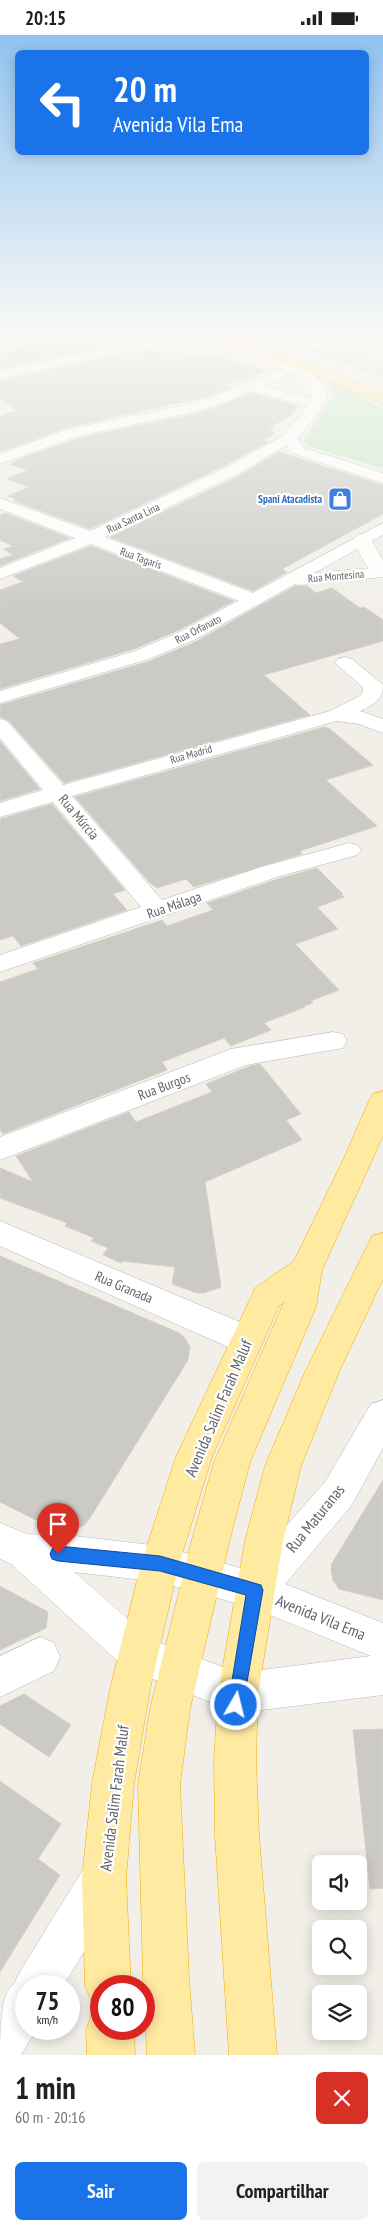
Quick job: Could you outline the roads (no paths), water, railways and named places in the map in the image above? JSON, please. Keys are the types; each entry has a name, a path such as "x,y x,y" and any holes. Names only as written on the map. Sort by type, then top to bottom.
{"highway":[{"name":"Avenida Salim Farah Maluf","path":"108,1975 104,1878 113,1784 130,1689 160,1564 194,1457 267,1297 306,1270 359,1158 383,1101"},
{"path":"253,2055 237,1826 235,1760 238,1693 264,1541 283,1466 322,1372 383,1245"},
{"path":"171,2055 166,1979 159,1785 170,1709 202,1575 232,1462 300,1307 306,1270"},
{"path":"110,2040 111,2055"}],"street":[{"path":"0,459 74,431 88,428"},
{"name":"Rua Santa Lina","path":"0,574 43,559 263,456 290,437 298,428"},
{"path":"290,437 291,443 300,451 383,478"},
{"name":"Rua Santa Lina","path":"263,456 300,451"},
{"name":"Rua Tagaris","path":"0,503 254,600"},
{"name":"Rua Orfanato","path":"0,697 142,655 187,636 383,528"},
{"path":"363,539 372,561 383,572"},
{"name":"Rua Montesina","path":"289,581 383,572"},
{"path":"337,715 367,700 374,693 373,685 345,663"},
{"name":"Rua Madrid","path":"0,810 337,715 364,719 383,727"},
{"name":"Rua Múrcia","path":"0,725 157,910"},
{"name":"Rua Málaga","path":"0,964 269,872 349,850"},
{"name":"Rua Burgos","path":"0,1149 241,1056 333,1041"},
{"name":"Rua Granada","path":"0,1233 247,1340"},
{"name":"Rua Maturanas","path":"255,1590 338,1493 383,1415"},
{"name":"Avenida Vila Ema","path":"12,1546 160,1564 255,1590 383,1642"},
{"name":"Avenida Vila Ema","path":"12,1546 138,1654 238,1693 383,1675"},
{"path":"0,1677 40,1657"},
{"path":"44,1975 104,1878"},
{"path":"0,2046 15,2021"}],"place":[{"name":"Spani Atacadista","path":"340,499"}]}
